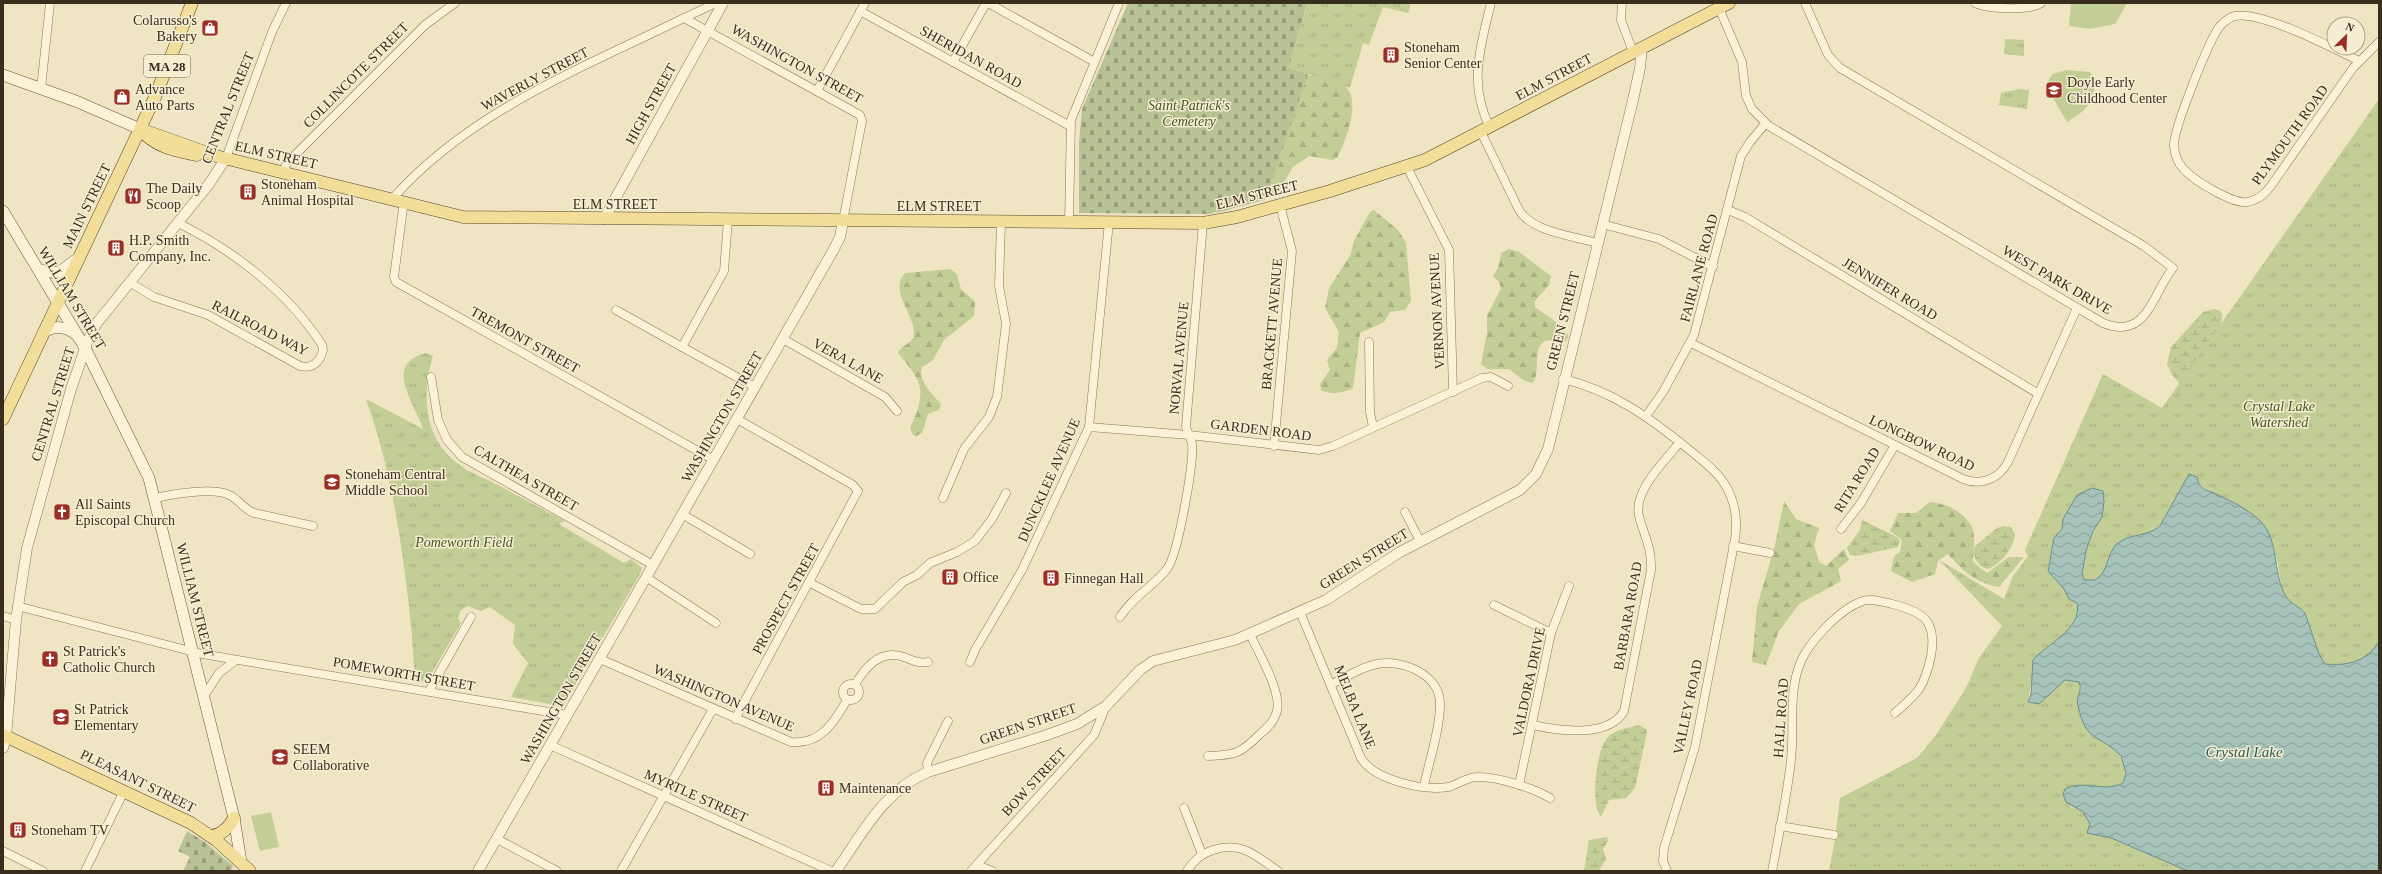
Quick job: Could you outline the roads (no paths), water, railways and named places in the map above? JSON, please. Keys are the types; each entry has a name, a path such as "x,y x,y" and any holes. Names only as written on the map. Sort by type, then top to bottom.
{"main road":[{"name":"MAIN STREET","path":"4,416 77,259 140,129 192,3"},
{"name":"ELM STREET","path":"3,75 140,129 221,157 463,217 1203,223 1237,218 1407,167 1485,130 1724,5"},
{"name":"WILLIAM STREET","path":"3,211 85,348 145,468 155,498 234,818 242,868"},
{"path":"39,270 58,273 77,259"},
{"path":"43,333 59,327 69,330 79,338"},
{"name":"PLEASANT STREET","path":"4,735 185,820 210,836 242,868"},
{"path":"210,836 227,830 234,818"}],"street":[{"path":"41,89 50,3"},
{"name":"CENTRAL STREET","path":"3,748 17,606 24,562 37,508 69,395 85,348 97,323 214,178 221,157 272,32 286,3"},
{"name":"COLLINCOTE STREET","path":"282,172 288,162 407,42 437,15 455,3"},
{"name":"WAVERLY STREET","path":"399,200 459,139 498,112 716,3"},
{"name":"HIGH STREET","path":"604,219 723,3"},
{"path":"817,90 865,3"},
{"path":"953,62 987,3 1093,61"},
{"path":"1069,222 1070,126 1073,113 1093,61 1119,3"},
{"path":"1491,3 1476,71 1480,103 1485,130 1519,210 1527,220 1541,228 1597,243"},
{"path":"1622,3 1621,20 1637,50"},
{"name":"WEST PARK DRIVE","path":"1724,5 1742,62 1746,96 1752,109 1765,124 2077,308 2111,326 2121,328 2131,326 2148,312 2160,285 2173,268 2144,246 1840,68 1828,55 1805,3"},
{"path":"1976,4 2025,8 2035,7 2041,3"},
{"name":"SHERIDAN ROAD","path":"860,11 1070,126"},
{"name":"PLYMOUTH ROAD","path":"2359,61 2262,20 2246,16 2229,18 2219,28 2210,45 2178,125 2174,147 2179,163 2192,176 2229,198 2244,202 2257,199 2269,189 2359,61 2379,42"},
{"path":"684,18 708,31"},
{"name":"WASHINGTON STREET","path":"478,871 836,245 844,221 862,118 858,113 708,31"},
{"name":"GREEN STREET","path":"836,871 886,800 905,784 928,772 1067,728 1088,719 1106,706 1140,670 1153,661 1220,645 1250,634 1300,612 1334,595 1420,541 1500,502 1530,481 1541,466 1547,454 1563,379 1638,76 1637,50"},
{"name":"FAIRLANE ROAD","path":"1646,416 1691,343 1713,267 1742,153 1765,124"},
{"name":"VERNON AVENUE","path":"1407,167 1448,250 1453,392"},
{"name":"TREMONT STREET","path":"399,200 394,277 396,282 714,460"},
{"name":"BRACKETT AVENUE","path":"1274,446 1292,251 1280,205"},
{"name":"JENNIFER ROAD","path":"1728,210 1745,217 2037,393"},
{"path":"682,347 724,271 728,220"},
{"path":"943,498 964,449 986,421 996,402 1006,324 999,286 1001,222"},
{"name":"DUNCKLEE AVENUE","path":"970,662 975,650 1022,570 1089,427 1109,222"},
{"name":"NORVAL AVENUE","path":"1120,617 1135,597 1165,571 1170,563 1188,482 1192,446 1186,425 1203,223"},
{"name":"RAILROAD WAY","path":"129,282 154,297 208,315 300,366 311,366 319,361 323,350 322,345 284,298 246,265 178,224"},
{"path":"1602,224 1659,239 1713,267"},
{"name":"LONGBOW ROAD","path":"1691,343 1963,479 1977,482 1989,480 2002,472 2008,462 2037,393 2077,308"},
{"path":"616,310 755,387"},
{"name":"VERA LANE","path":"783,339 885,397 898,411"},
{"path":"1369,342 1370,412 1373,428"},
{"name":"GARDEN ROAD","path":"1089,427 1188,435 1274,446 1324,449 1487,377 1508,386"},
{"name":"CALTHEA STREET","path":"431,378 438,420 447,440 462,457 653,565"},
{"name":"VALLEY ROAD","path":"1563,379 1595,390 1646,416 1711,467 1727,488 1732,500 1736,519 1733,546 1695,747 1664,848 1663,861 1667,871"},
{"name":"PROSPECT STREET","path":"735,720 810,583 858,490 853,485 737,419"},
{"name":"BARBARA ROAD","path":"1533,726 1548,729 1598,730 1613,724 1622,714 1651,570 1650,546 1639,516 1639,502 1645,487 1680,442"},
{"name":"RITA ROAD","path":"1841,529 1861,503 1895,445"},
{"path":"155,498 191,493 223,493 233,497 246,510 254,513 312,526"},
{"path":"810,583 861,609 875,609 903,582 917,575 930,563 957,552 974,541 992,520 1006,493"},
{"path":"1405,512 1420,541"},
{"path":"682,514 750,554"},
{"path":"1733,546 1770,554"},
{"path":"646,577 716,623"},
{"name":"VALDORA DRIVE","path":"1519,786 1533,726 1551,633 1569,586"},
{"name":"HALL ROAD","path":"1772,871 1791,760 1793,692 1798,669 1814,639 1848,609 1863,601 1878,601 1916,611 1927,620 1932,631 1932,649 1923,684 1914,697 1895,713"},
{"path":"1494,605 1551,633"},
{"name":"POMEWORTH STREET","path":"17,606 193,652 568,715"},
{"name":"MELBA LANE","path":"1300,612 1332,684 1359,754 1366,765 1384,777 1424,786 1447,787 1465,779 1478,777 1534,789 1550,798"},
{"path":"3,616 16,620"},
{"path":"429,691 471,617"},
{"path":"1208,756 1233,754 1243,751 1268,727 1278,708 1276,695 1250,634"},
{"name":"WASHINGTON AVENUE","path":"855,685 868,665 885,656 896,655 921,663 928,662"},
{"name":"WASHINGTON AVENUE","path":"600,659 735,720 794,743 807,741 826,731 846,700"},
{"path":"204,696 222,670 236,660"},
{"path":"1332,684 1381,664 1412,669 1429,678 1436,688 1440,706 1424,786"},
{"name":"WASHINGTON AVENUE","path":"848,684 855,685 859,690 858,696 853,700 846,700 842,694 843,688 848,684"},
{"name":"BOW STREET","path":"974,868 1094,735 1106,706"},
{"path":"621,871 713,710"},
{"path":"928,772 927,763 948,721"},
{"name":"MYRTLE STREET","path":"550,745 831,871"},
{"path":"85,871 124,791"},
{"path":"1184,808 1202,854"},
{"path":"1780,826 1834,835"},
{"path":"497,839 557,871"},
{"path":"1187,871 1202,854 1223,848 1237,847 1251,853 1278,871"},
{"path":"3,851 43,871"},
{"path":"974,868 992,871"}],"water":[{"name":"Crystal Lake","path":"2189,474 2197,477 2199,484 2204,489 2228,500 2254,515 2265,527 2273,545 2281,586 2289,601 2305,613 2319,654 2325,664 2341,664 2356,661 2369,654 2379,641 2379,871 2188,871 2111,838 2087,833 2090,824 2083,812 2066,802 2063,794 2065,789 2079,785 2101,787 2116,786 2123,783 2126,773 2121,756 2090,733 2085,727 2077,703 2080,688 2079,682 2065,680 2039,704 2028,702 2031,694 2033,660 2069,629 2077,612 2077,603 2069,599 2064,589 2048,571 2054,538 2062,529 2063,519 2077,495 2092,488 2103,491 2104,502 2102,517 2093,531 2086,551 2082,574 2084,580 2095,580 2100,577 2113,548 2117,544 2127,538 2150,532 2160,526"}],"place":[{"name":"Colarusso's Bakery","path":"210,28"},
{"name":"Stoneham Senior Center","path":"1391,55"},
{"name":"Doyle Early Childhood Center","path":"2054,90"},
{"name":"Advance Auto Parts","path":"122,97"},
{"name":"Stoneham Animal Hospital","path":"248,192"},
{"name":"The Daily Scoop","path":"133,196"},
{"name":"H.P. Smith Company, Inc.","path":"116,248"},
{"name":"Stoneham Central Middle School","path":"332,482"},
{"name":"All Saints Episcopal Church","path":"62,512"},
{"name":"Office","path":"950,577"},
{"name":"Finnegan Hall","path":"1051,578"},
{"name":"St Patrick's Catholic Church","path":"50,659"},
{"name":"St Patrick Elementary","path":"61,717"},
{"name":"SEEM Collaborative","path":"280,757"},
{"name":"Maintenance","path":"826,788"},
{"name":"Stoneham TV","path":"18,830"}],"park label":[{"name":"Saint Patrick's Cemetery","path":"1189,114"},
{"name":"Crystal Lake Watershed","path":"2279,414"},
{"name":"Pomeworth Field","path":"464,542"}]}
